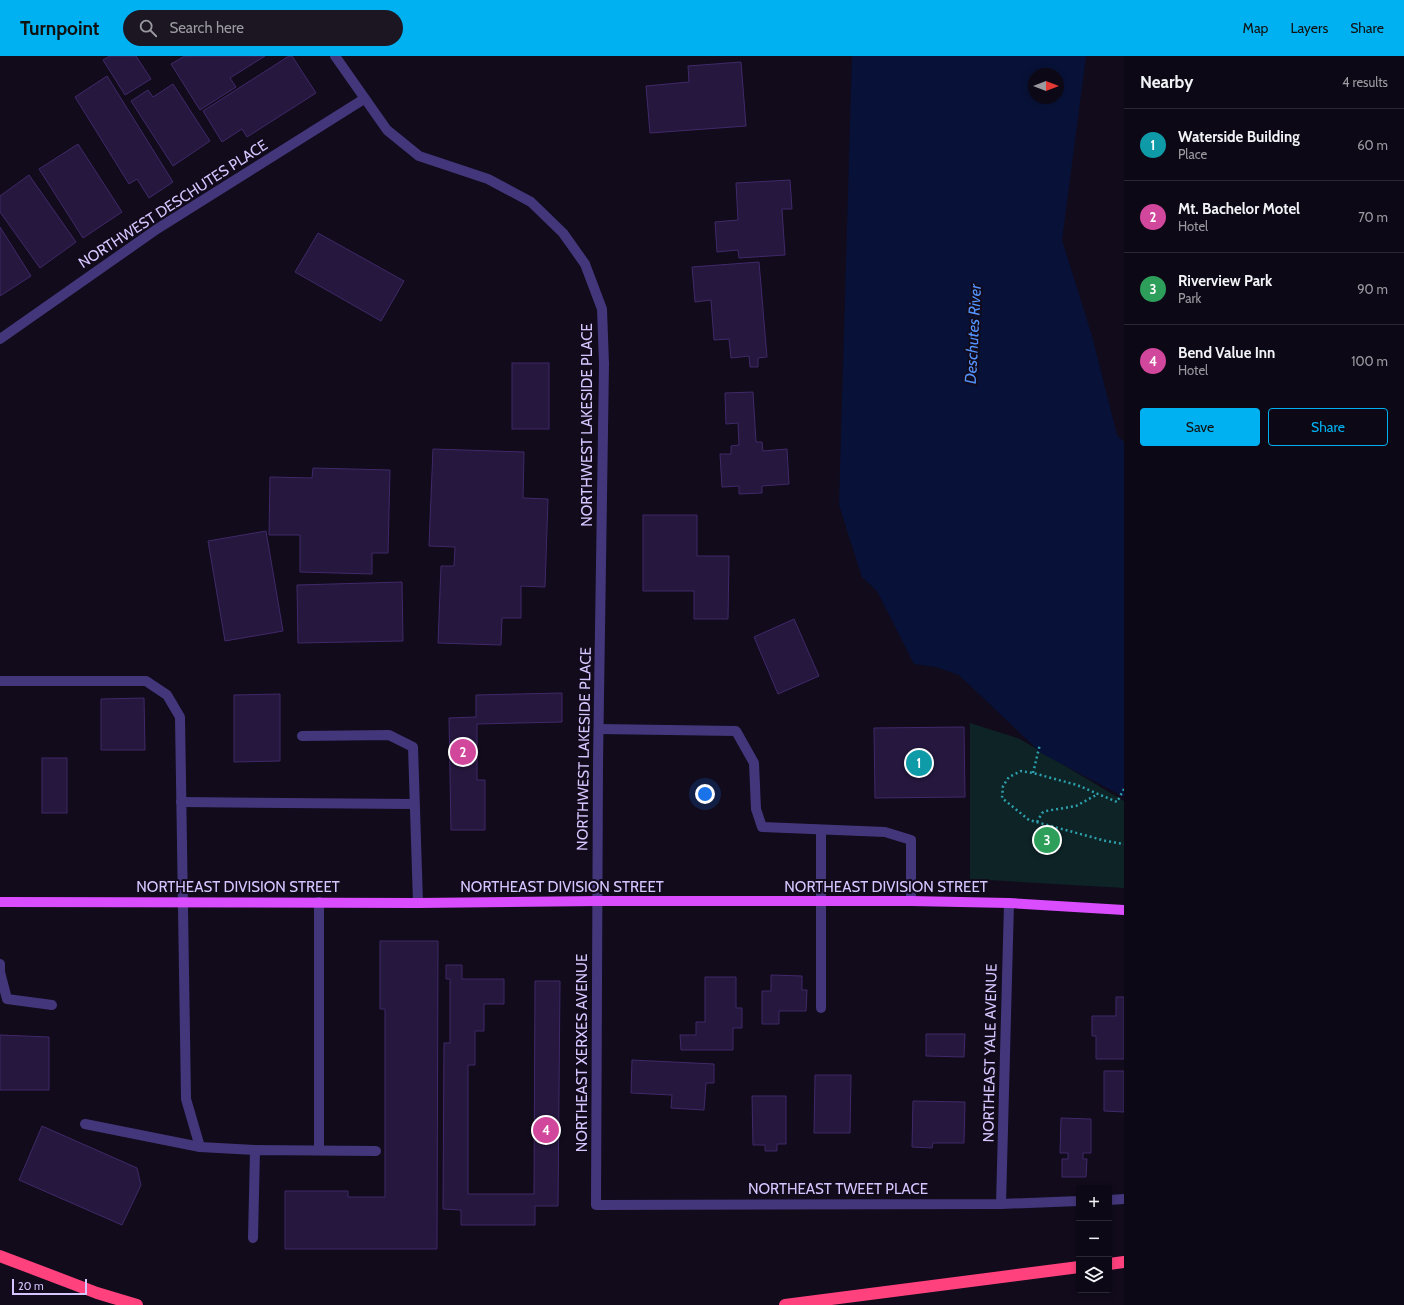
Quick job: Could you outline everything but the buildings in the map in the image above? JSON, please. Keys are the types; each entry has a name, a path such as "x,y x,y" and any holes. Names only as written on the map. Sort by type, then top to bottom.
{"highway":[{"path":"0,1256 97,1293 137,1305"},
{"path":"1112,1264 1124,1262"},
{"path":"785,1305 1076,1267"}],"main road":[{"name":"NORTHEAST DIVISION STREET","path":"0,902 911,901 1008,902 1119,910"}],"street":[{"name":"NORTHWEST LAKESIDE PLACE","path":"335,56 387,130 419,156 488,179 531,202 563,232 585,264 602,309 604,364 597,901"},
{"name":"NORTHWEST DESCHUTES PLACE","path":"0,339 157,229 364,99"},
{"path":"0,682 146,682 167,695 180,717 186,1099 200,1147"},
{"path":"599,729 736,730 754,763 756,809 762,828 885,832 911,840 911,901"},
{"path":"302,736 389,735 413,747 418,902"},
{"path":"181,802 414,804"},
{"path":"821,830 821,1008"},
{"name":"NORTHEAST XERXES AVENUE","path":"596,1205 597,901"},
{"path":"319,902 319,1150"},
{"name":"NORTHEAST YALE AVENUE","path":"1002,1204 1008,902"},
{"path":"1119,910 1124,904"},
{"path":"0,964 0,972 7,999 52,1005"},
{"path":"85,1124 200,1147 255,1150 376,1151"},
{"path":"253,1238 255,1150"},
{"path":"1112,1200 1124,1199"},
{"name":"NORTHEAST TWEET PLACE","path":"596,1205 1002,1204 1076,1201"}],"path":[{"path":"1033,773 1040,744"},
{"path":"1124,789 1117,802 1077,785 1021,771 1009,777 1003,786 1002,798 1029,820 1106,841 1124,844"},
{"path":"1037,822 1042,813 1046,811 1076,806 1098,794"}],"green space":[{"path":"970,723 1020,739 1124,801 1124,888 970,879"}],"water":[{"name":"Deschutes River","path":"852,56 1086,56 1062,240 1092,336 1117,435 1124,442 1124,797 1041,753 959,675 936,667 914,664 877,591 862,577 839,505"}],"place":[{"name":"Mt. Bachelor Motel","path":"463,752"},
{"name":"Waterside Building","path":"919,763"},
{"name":"Riverview Park","path":"1047,840"},
{"name":"Bend Value Inn","path":"546,1130"}]}
